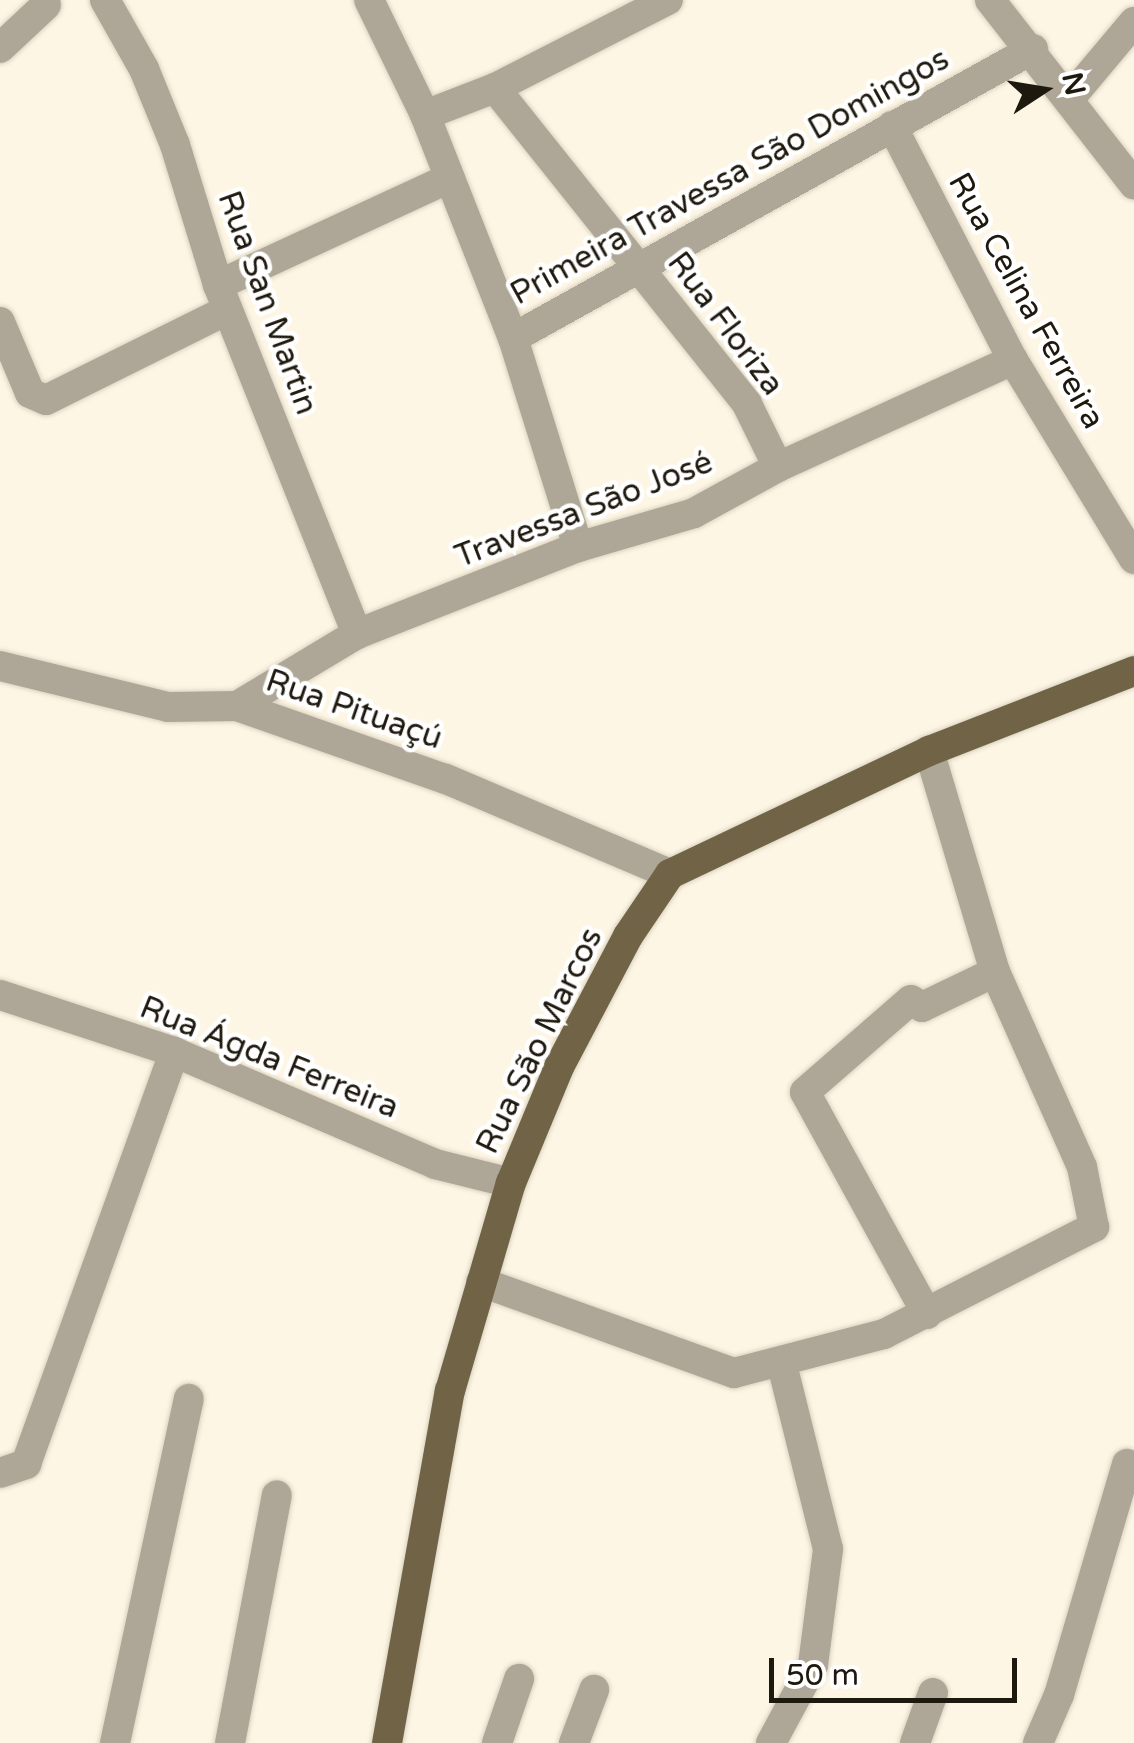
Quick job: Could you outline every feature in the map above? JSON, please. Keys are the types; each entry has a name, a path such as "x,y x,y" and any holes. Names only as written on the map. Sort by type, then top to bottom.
{"main road":[{"path":"670,874 929,751 1134,671"},
{"name":"Rua São Marcos","path":"387,1743 450,1391 512,1183 560,1067 628,936 670,874"}],"street":[{"name":"Rua San Martin","path":"105,0 168,130 223,298 357,634"},
{"path":"369,0 425,115 513,338 578,547"},
{"path":"425,115 495,88 668,0"},
{"path":"990,0 1033,49 1134,184"},
{"path":"0,48 46,6"},
{"path":"1070,97 1134,22"},
{"name":"Primeira Travessa São Domingos","path":"513,338 1033,49"},
{"name":"Rua Floriza","path":"495,88 747,404 778,466"},
{"name":"Rua Celina Ferreira","path":"892,126 1013,360 1134,559"},
{"path":"0,322 30,393 40,400 450,178"},
{"name":"Travessa São José","path":"237,706 357,634 578,547 694,513 778,466 1013,360"},
{"name":"Rua Pituaçú","path":"0,666 168,707 237,706 446,779 670,874"},
{"path":"481,1282 734,1373 782,1365 928,1314 1094,1227 1082,1168 995,972 929,751"},
{"path":"928,1314 805,1092 910,1000 922,1007 995,972"},
{"name":"Rua Ágda Ferreira","path":"0,994 174,1052 435,1164 512,1183"},
{"path":"3,1473 26,1464 174,1052"},
{"path":"771,1743 813,1665 828,1548 782,1365"},
{"path":"115,1743 189,1399"},
{"path":"1038,1743 1059,1695 1126,1464"},
{"path":"230,1743 277,1495"},
{"path":"497,1743 519,1680"},
{"path":"574,1743 594,1690"},
{"path":"915,1743 933,1693"}]}
